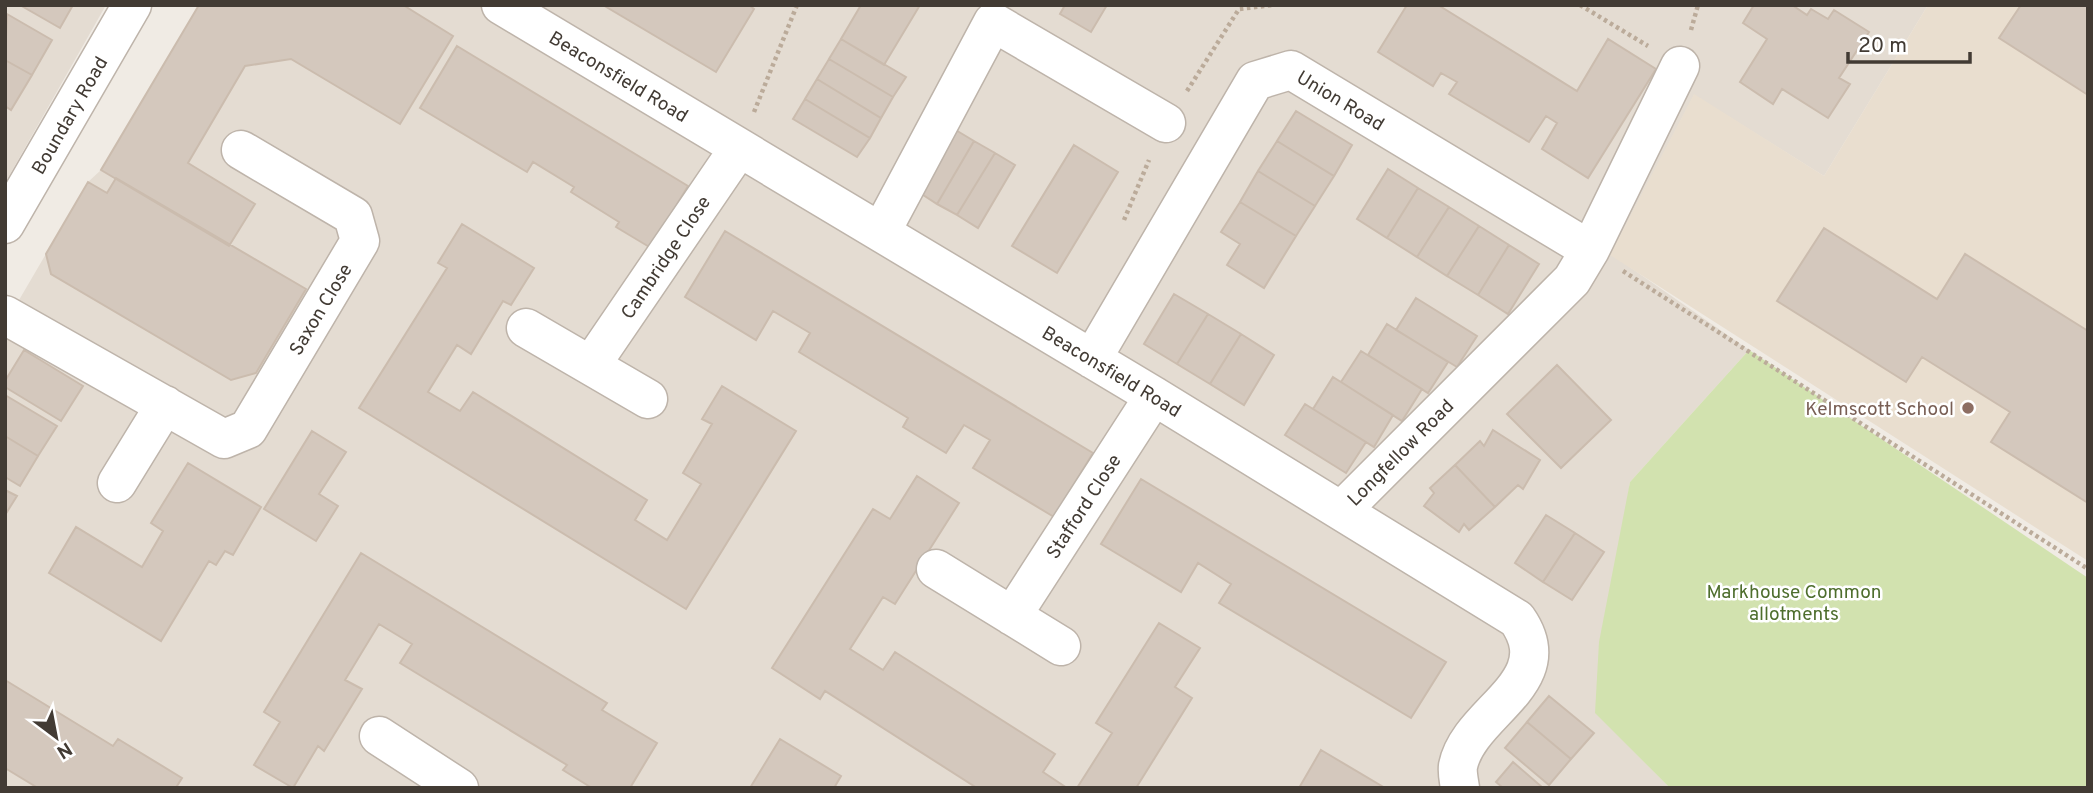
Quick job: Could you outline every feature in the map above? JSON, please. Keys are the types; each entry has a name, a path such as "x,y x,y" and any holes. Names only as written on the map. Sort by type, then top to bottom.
{"street":[{"name":"Boundary Road","path":"5,224 132,5"},
{"name":"Beaconsfield Road","path":"501,5 1342,510"},
{"path":"881,232 993,22 1166,123"},
{"name":"Longfellow Road","path":"1460,788 1458,768 1464,750 1526,672 1532,652 1525,631 1517,619 1342,510 1572,280 1590,250 1680,66"},
{"name":"Union Road","path":"1092,359 1255,81 1291,70 1590,250"},
{"name":"Cambridge Close","path":"591,365 739,148"},
{"name":"Saxon Close","path":"5,315 224,439 248,429 360,241 353,216 241,150"},
{"path":"526,328 648,399"},
{"name":"Stafford Close","path":"1012,616 1154,396"},
{"path":"117,484 165,405"},
{"path":"936,569 1061,646"},
{"path":"379,736 449,785"}],"path":[{"path":"739,148 797,5"},
{"path":"1233,5 1239,9"},
{"path":"1580,5 1680,66"},
{"path":"1590,250 2088,569"}],"shaded area":[{"path":"5,5 106,5 5,183"},
{"path":"199,5 1928,5 1824,176 1694,95 1611,254 1749,350 1630,482 1596,713 1670,788 5,788 5,324 88,182 101,170"},
{"name":"Kelmscott School","path":"1928,5 2088,5 2088,561 1610,255 1694,94 1824,176"}],"green space":[{"name":"Markhouse Common allotments","path":"1749,350 2088,578 2088,788 1670,788 1595,713 1599,642 1630,482"}],"building":[{"path":"20,5 73,5 60,28"},
{"path":"199,5 403,5 453,36 400,124 291,59 245,66 188,163 255,204 229,246 101,170"},
{"path":"603,5 749,5 754,9 716,72"},
{"path":"861,5 920,5 884,65 841,39"},
{"path":"1065,5 1107,5 1091,32 1060,14"},
{"path":"1407,5 1438,5 1577,91 1608,39 1656,69 1588,178 1542,149 1557,123 1546,116 1529,142 1449,94 1457,82 1441,73 1433,86 1378,52"},
{"path":"1754,5 1792,5 1807,15 1811,9 1828,19 1834,10 1869,32 1839,78 1850,84 1828,118 1782,89 1773,104 1740,82 1767,39 1743,23"},
{"path":"2021,5 2088,5 2088,95 1999,38"},
{"path":"7,14 52,40 32,75 5,60"},
{"path":"841,39 906,77 893,97 829,59"},
{"path":"457,46 688,186 651,248 616,227 619,222 571,192 574,187 533,162 527,172 420,108"},
{"path":"829,59 893,97 881,118 817,79"},
{"path":"5,60 32,75 11,110 5,106"},
{"path":"817,79 881,118 870,138 805,99"},
{"path":"805,99 870,138 857,157 793,119"},
{"path":"1296,111 1352,145 1334,176 1277,141"},
{"path":"954,129 974,141 937,204 917,191"},
{"path":"974,141 995,153 957,215 937,204"},
{"path":"1277,141 1334,176 1315,206 1258,171"},
{"path":"1074,145 1118,172 1057,273 1012,246"},
{"path":"995,153 1015,165 978,228 957,215"},
{"path":"1388,169 1418,188 1387,238 1357,219"},
{"path":"1258,171 1315,206 1296,236 1240,202"},
{"path":"116,178 306,289 256,373 231,380 51,274 46,254 88,182 107,193"},
{"path":"1418,188 1449,207 1417,257 1387,238"},
{"path":"1240,202 1296,236 1264,288 1227,265 1240,244 1221,232"},
{"path":"1449,207 1479,226 1447,276 1417,257"},
{"path":"462,224 534,268 511,305 503,301 471,354 457,345 428,392 460,411 473,392 647,500 635,520 667,540 701,484 683,473 712,424 702,419 722,386 796,431 686,609 359,408 447,268 438,263"},
{"path":"1479,226 1509,245 1478,295 1447,276"},
{"path":"1824,228 1937,299 1965,254 2088,331 2088,503 1991,442 2010,412 1922,357 1906,382 1777,301"},
{"path":"725,231 1093,453 1054,517 973,468 990,440 964,425 946,453 903,427 908,418 799,352 810,333 773,311 756,340 685,297"},
{"path":"1509,245 1539,264 1508,314 1478,295"},
{"path":"1174,294 1208,314 1177,364 1144,344"},
{"path":"1416,298 1477,336 1457,367 1396,330"},
{"path":"1208,314 1241,334 1210,384 1177,364"},
{"path":"1387,324 1448,362 1428,393 1368,355"},
{"path":"1241,334 1274,355 1244,405 1210,384"},
{"path":"24,350 83,386 61,421 5,387 5,381"},
{"path":"1361,351 1422,389 1402,421 1341,382"},
{"path":"1557,365 1611,420 1561,468 1507,414"},
{"path":"1333,377 1393,415 1374,447 1313,409"},
{"path":"5,395 57,426 38,456 5,436"},
{"path":"1305,404 1366,442 1346,473 1285,435"},
{"path":"1493,430 1540,460 1523,489 1518,485 1495,507 1455,465 1480,441 1484,446"},
{"path":"312,431 346,452 319,494 338,506 316,541 264,509"},
{"path":"5,436 38,456 20,486 5,477"},
{"path":"188,463 261,507 233,555 225,551 216,565 209,561 161,641 49,573 76,527 142,567 163,531 151,523"},
{"path":"1455,465 1495,507 1469,530 1464,524 1459,532 1424,506 1434,493 1430,488"},
{"path":"917,476 959,503 895,604 883,597 850,649 883,670 895,652 1055,754 1043,772 1067,788 977,788 825,691 820,699 772,668 873,509 890,519"},
{"path":"1141,479 1446,662 1411,718 1219,603 1231,584 1198,563 1181,592 1101,544"},
{"path":"5,490 17,496 5,515"},
{"path":"1546,515 1575,533 1543,582 1515,563"},
{"path":"1575,533 1604,552 1572,600 1543,582"},
{"path":"361,553 607,703 602,710 657,743 630,788 592,788 563,770 567,765 400,663 412,644 379,624 345,680 362,689 324,751 318,746 293,788 254,765 280,722 264,712"},
{"path":"1159,623 1200,648 1175,687 1192,698 1136,788 1077,788 1112,733 1096,723"},
{"path":"5,680 113,746 118,739 182,778 177,786 180,788 38,788 5,768"},
{"path":"1549,696 1594,733 1571,759 1527,722"},
{"path":"1527,722 1571,759 1549,785 1505,748"},
{"path":"780,739 841,776 834,788 750,788"},
{"path":"1321,750 1385,788 1299,788"},
{"path":"1513,762 1543,788 1503,788 1496,782"}],"place":[{"name":"Kelmscott School","path":"1968,408"}]}
